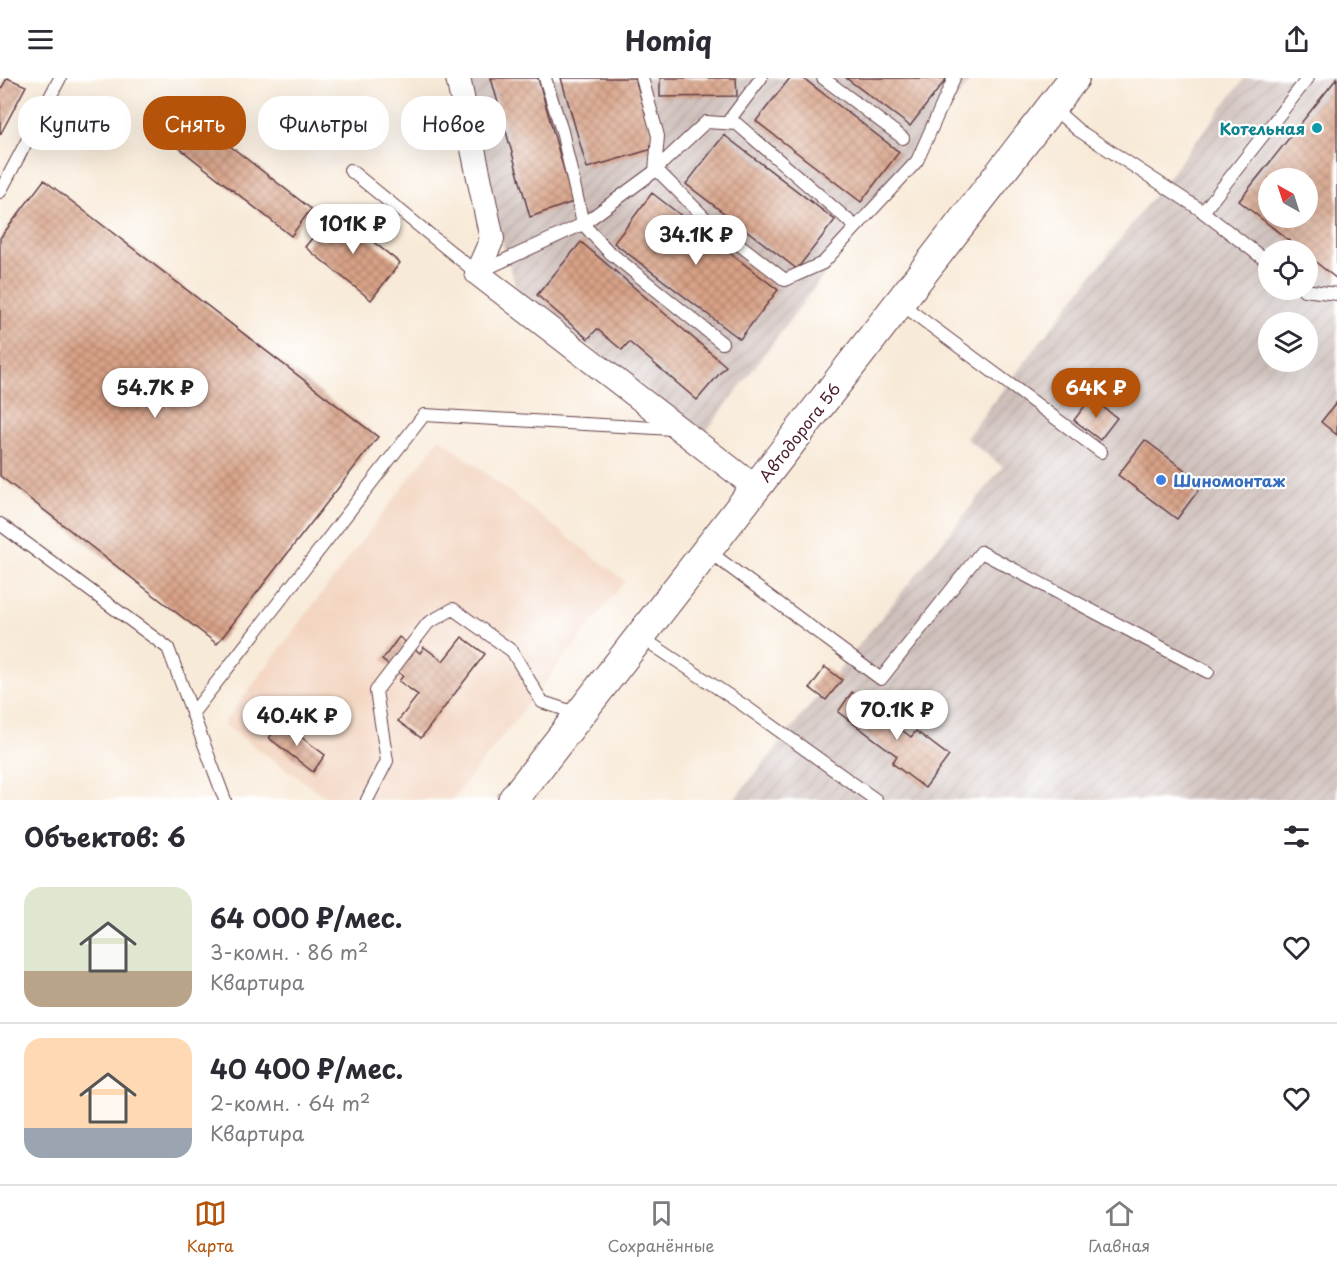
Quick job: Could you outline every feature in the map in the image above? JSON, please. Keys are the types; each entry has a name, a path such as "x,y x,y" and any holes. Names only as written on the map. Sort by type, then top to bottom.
{"street":[{"path":"458,78 492,239 477,273 756,488"},
{"name":"Автодорога 56","path":"523,795 640,637 1074,78"}],"lane":[{"path":"0,192 60,78"},
{"path":"545,78 562,131 583,224 608,251 722,343"},
{"path":"642,78 658,136 656,169 705,218 785,280 823,264 917,161 954,78"},
{"path":"727,123 761,78"},
{"path":"823,78 903,138"},
{"path":"1204,212 1308,78"},
{"path":"1052,107 1078,130 1204,212 1258,254"},
{"path":"350,170 477,273 583,224 656,169 706,122 737,124 856,227"},
{"path":"1318,292 1337,294"},
{"path":"900,303 1101,452"},
{"path":"192,714 424,415 679,429"},
{"path":"0,524 168,648 225,800"},
{"path":"708,550 881,679 981,552 1208,672"},
{"path":"367,800 387,761 376,691 428,623 453,609 512,651 542,702 581,714"},
{"path":"640,637 746,707 876,800"}],"shaded area":[{"path":"469,78 972,78 705,433 517,291 500,236 483,150 506,150 506,96 473,96"},
{"path":"1245,78 1337,78 1337,800 734,800 1003,467 966,438"},
{"path":"440,438 625,581 452,800 330,800 223,724"}],"building":[{"path":"7,78 26,86 21,96 18,96 18,101 0,135 0,91"},
{"path":"491,78 538,78 573,202 530,217 506,131 506,96 496,96"},
{"path":"561,78 635,78 656,148 587,168"},
{"path":"660,78 736,78 737,96 660,97"},
{"path":"790,78 803,78 899,152 861,202 756,121"},
{"path":"846,78 947,78 910,126"},
{"name":"Котельная","path":"1337,78 1337,279 1318,264 1318,240 1288,240 1273,228 1318,228 1318,168 1265,168"},
{"path":"724,135 835,220 797,269 686,184"},
{"path":"182,150 235,150 311,209 291,236"},
{"name":"Котельная","path":"1258,177 1258,216 1239,201"},
{"path":"44,180 378,437 217,644 0,476 0,238"},
{"path":"652,193 778,290 740,339 614,243"},
{"path":"334,211 400,263 371,300 305,247"},
{"path":"581,242 726,366 697,400 629,342 622,350 597,329 588,339 537,295"},
{"path":"1091,398 1117,418 1100,440 1074,420"},
{"path":"1337,402 1337,435 1321,422"},
{"name":"Шиномонтаж","path":"1145,440 1203,484 1177,519 1118,475"},
{"path":"399,637 420,653 424,647 443,661 462,637 485,654 421,738 398,721 418,695 399,681 403,676 382,660"},
{"path":"825,667 842,680 826,700 810,688"},
{"path":"852,692 911,737 916,731 949,756 925,788 892,763 897,756 838,712"},
{"path":"281,722 325,755 313,772 269,738"}],"place":[{"name":"Котельная","path":"1317,128"},
{"name":"Шиномонтаж","path":"1161,480"}]}
